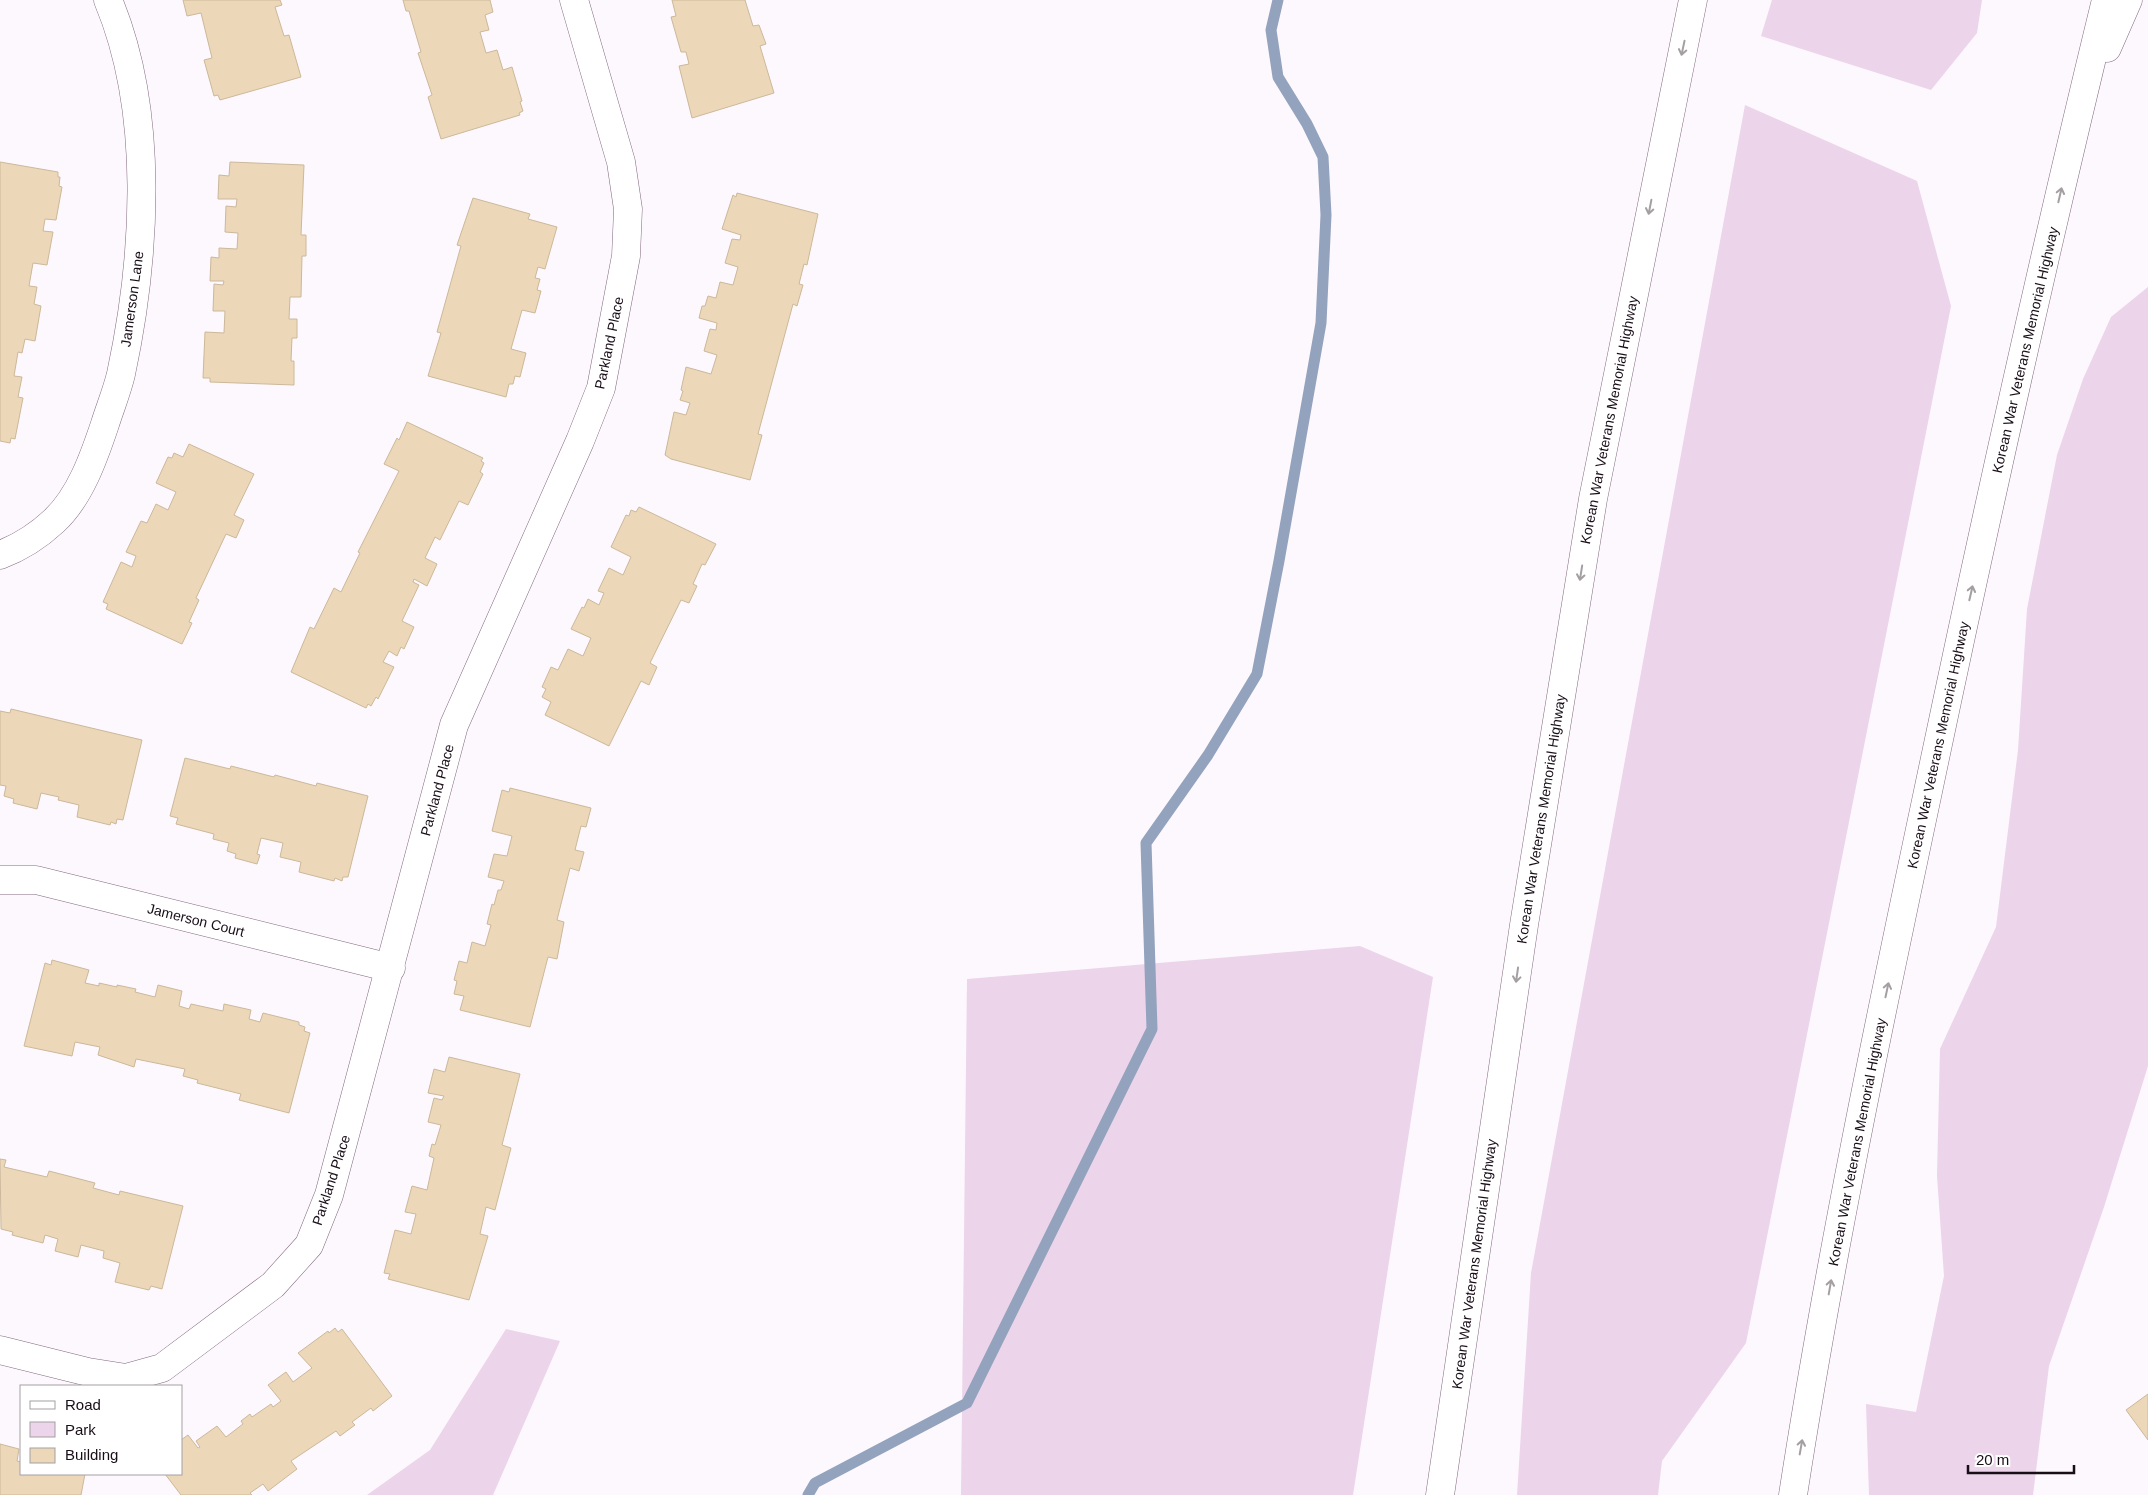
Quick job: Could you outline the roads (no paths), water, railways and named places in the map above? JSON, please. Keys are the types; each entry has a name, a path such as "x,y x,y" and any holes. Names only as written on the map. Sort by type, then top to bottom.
{"main road":[{"name":"Jamerson Lane","path":"0,554 23,546 55,520 75,495 97,449 121,375 134,296 140,236 140,172 137,121 130,70 117,22 108,0"},
{"name":"Parkland Place","path":"0,1350 88,1372 126,1378 162,1368 273,1285 309,1245 329,1195 391,968 454,725 580,441 601,388 625,266 628,209 621,162 574,0"},
{"name":"Korean War Veterans Memorial Highway","path":"1440,1495 1524,925 1593,499 1692,0"},
{"name":"Korean War Veterans Memorial Highway","path":"1793,1495 1868,1080 1956,660 2078,115 2106,0"},
{"path":"2078,115 2128,0"},
{"name":"Jamerson Court","path":"0,880 36,880 391,968"}],"waterway":[{"path":"808,1495 815,1483 967,1403 1152,1029 1146,843 1208,755 1257,674 1321,323 1326,215 1323,157 1307,124 1278,77 1271,30 1278,0"}]}
